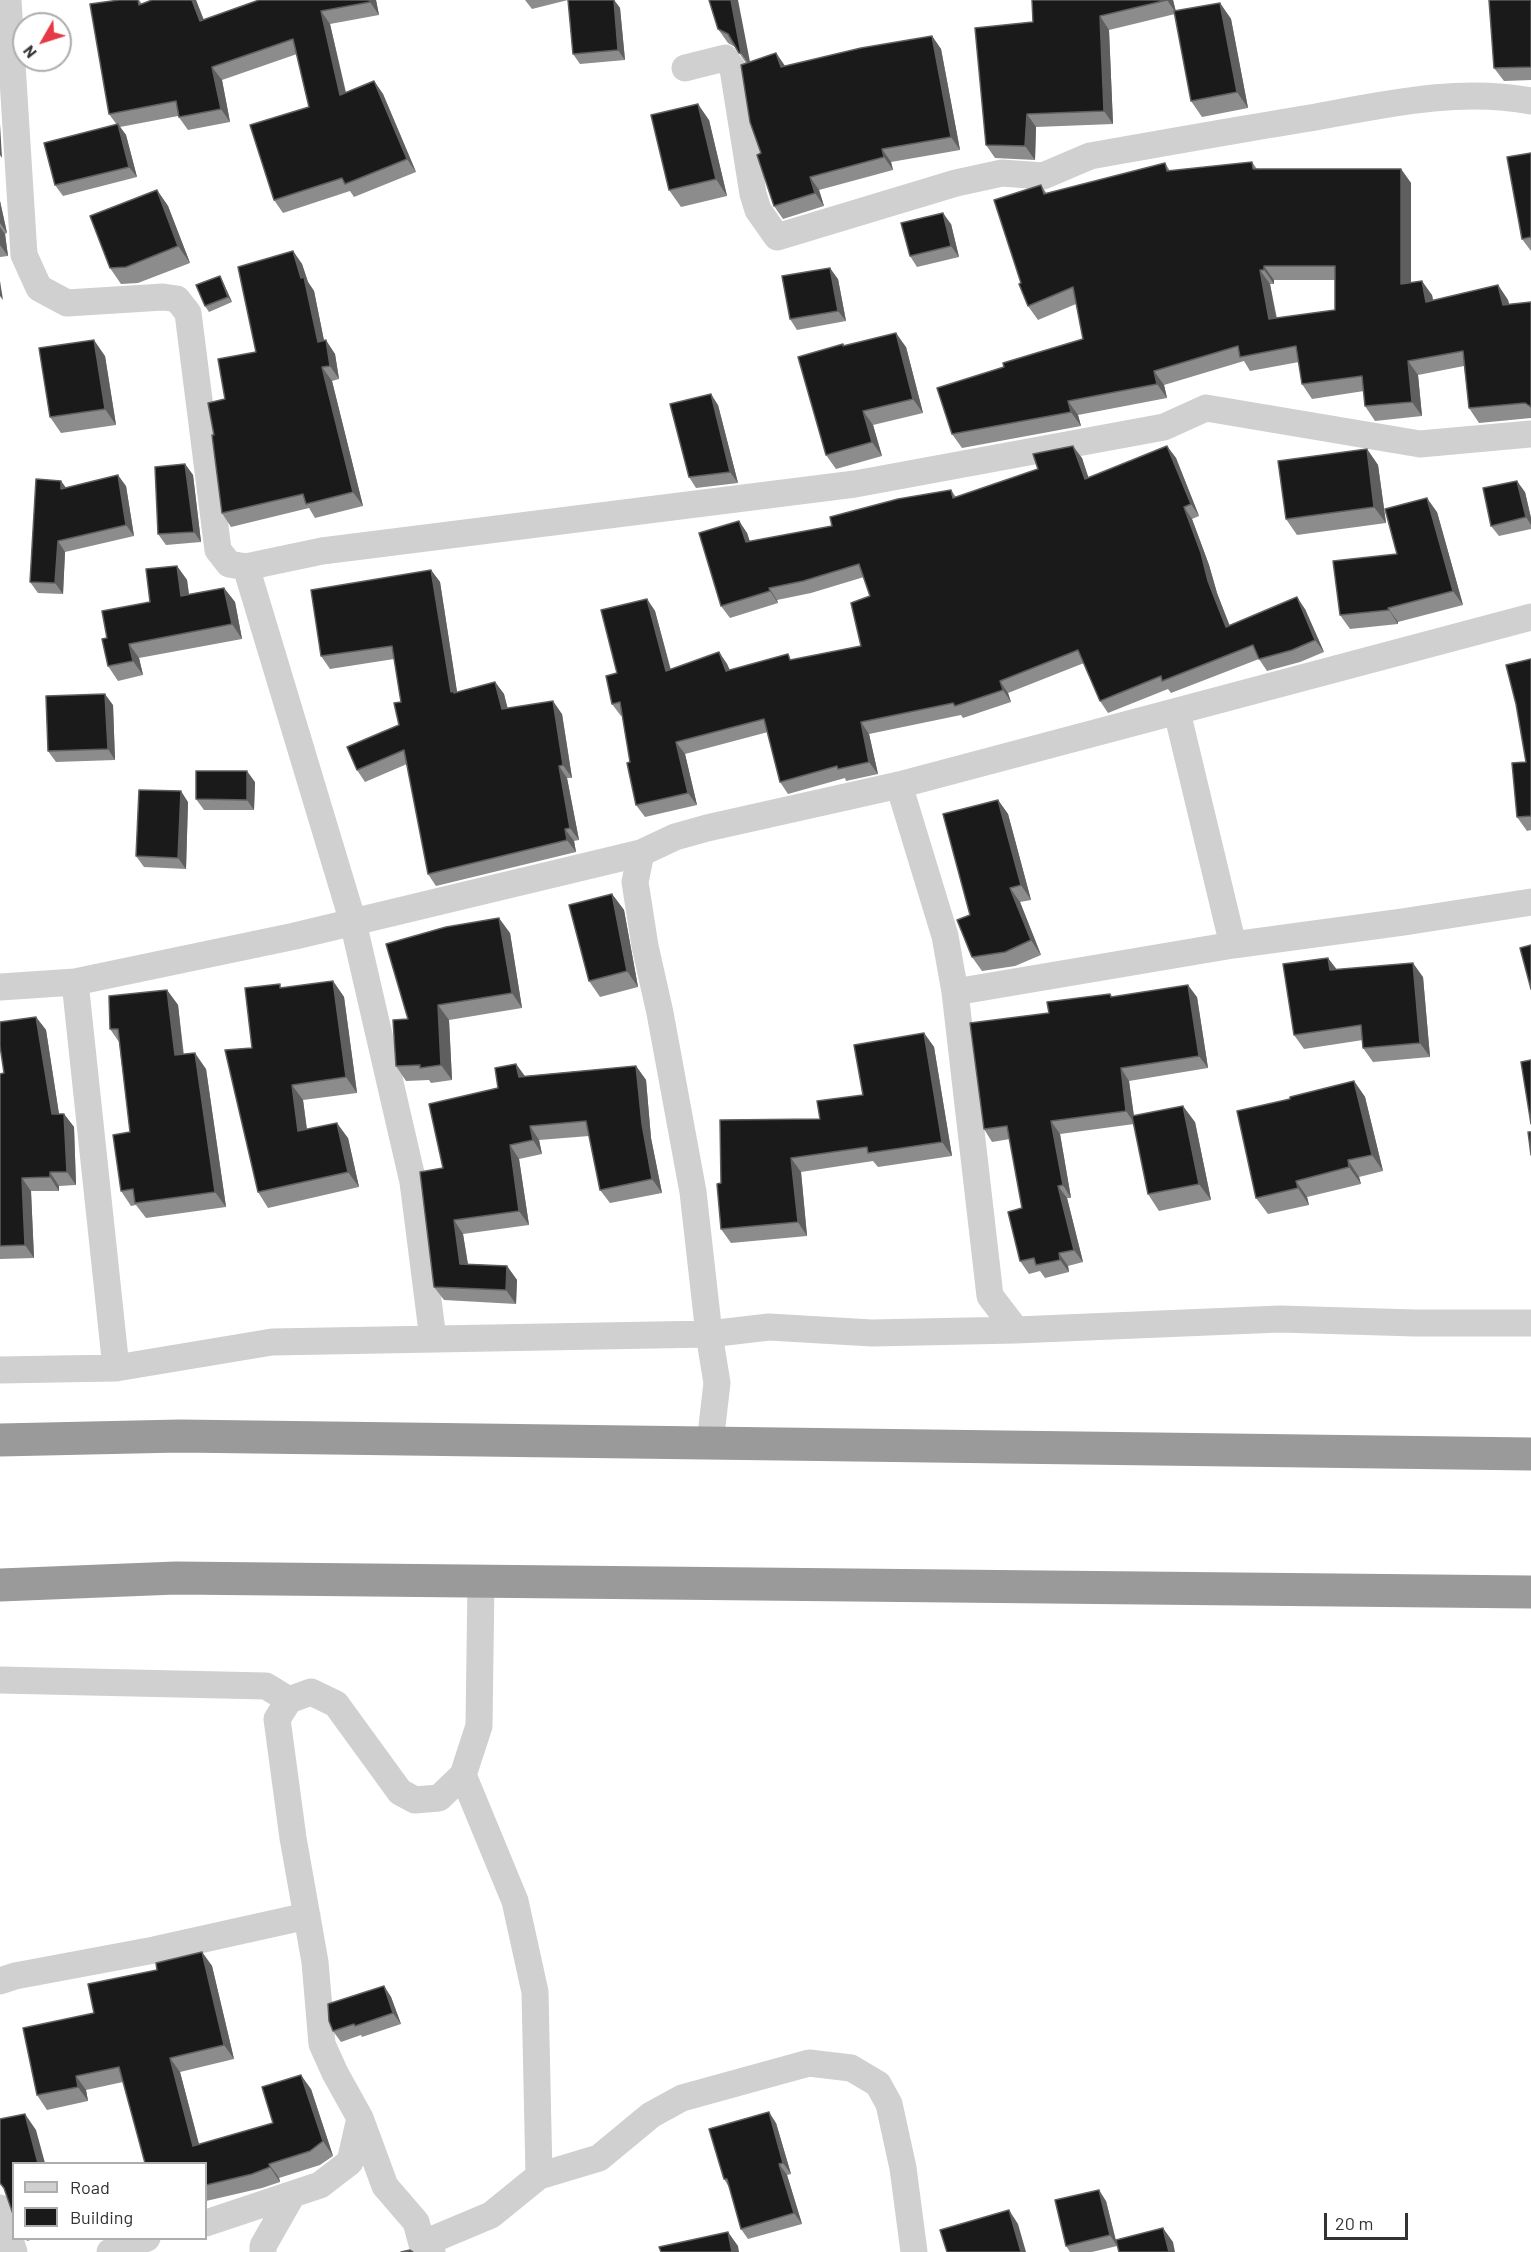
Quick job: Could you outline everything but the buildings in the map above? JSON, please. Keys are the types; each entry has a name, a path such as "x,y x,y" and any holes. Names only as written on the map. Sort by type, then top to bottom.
{"highway":[{"path":"0,1440 180,1436 1531,1454"},
{"path":"0,1585 176,1578 1531,1592"}],"street":[{"path":"8,0 24,255 39,288 67,303 164,297 177,298 188,312 218,550 229,564 246,567 322,551 855,484 1164,426 1206,408 1420,444 1531,434"},
{"path":"685,68 725,58 734,69 753,194 758,210 777,237 956,183 1002,172 1043,176 1090,156 1101,154 1391,103 1476,94 1531,101"},
{"path":"246,567 353,922 413,1182 433,1339"},
{"path":"0,987 75,982 353,922 641,853 675,837 707,828 899,784 1531,617"},
{"path":"1177,712 1233,945"},
{"path":"899,784 945,936 955,992 990,1296 1016,1330"},
{"path":"641,853 635,882 645,946 660,1013 693,1192 709,1334 717,1383 710,1443"},
{"path":"955,992 1233,945 1531,902"},
{"path":"75,982 116,1368"},
{"path":"964,1331 990,1296"},
{"path":"0,1370 116,1368 272,1342 709,1334 769,1327 872,1333 1016,1330 1280,1319 1415,1323 1531,1323"},
{"path":"481,1581 479,1726 463,1775 439,1798 414,1800 400,1792 336,1704 312,1692 289,1700 277,1719 293,1838 315,1962 322,2044 334,2073 360,2118 385,2186 416,2222 427,2248 491,2215 539,2176 599,2158 651,2115 682,2098 809,2063 851,2068 878,2084 889,2104 903,2168 914,2252"},
{"path":"0,1680 266,1686 289,1700"},
{"path":"463,1775 515,1901 535,1992 539,2176"},
{"path":"0,1981 307,1916"},
{"path":"207,2223 320,2185 350,2162 360,2118"},
{"path":"263,2252 263,2246 292,2194"},
{"path":"0,2208 14,2252"},
{"path":"110,2252 142,2240"}]}
